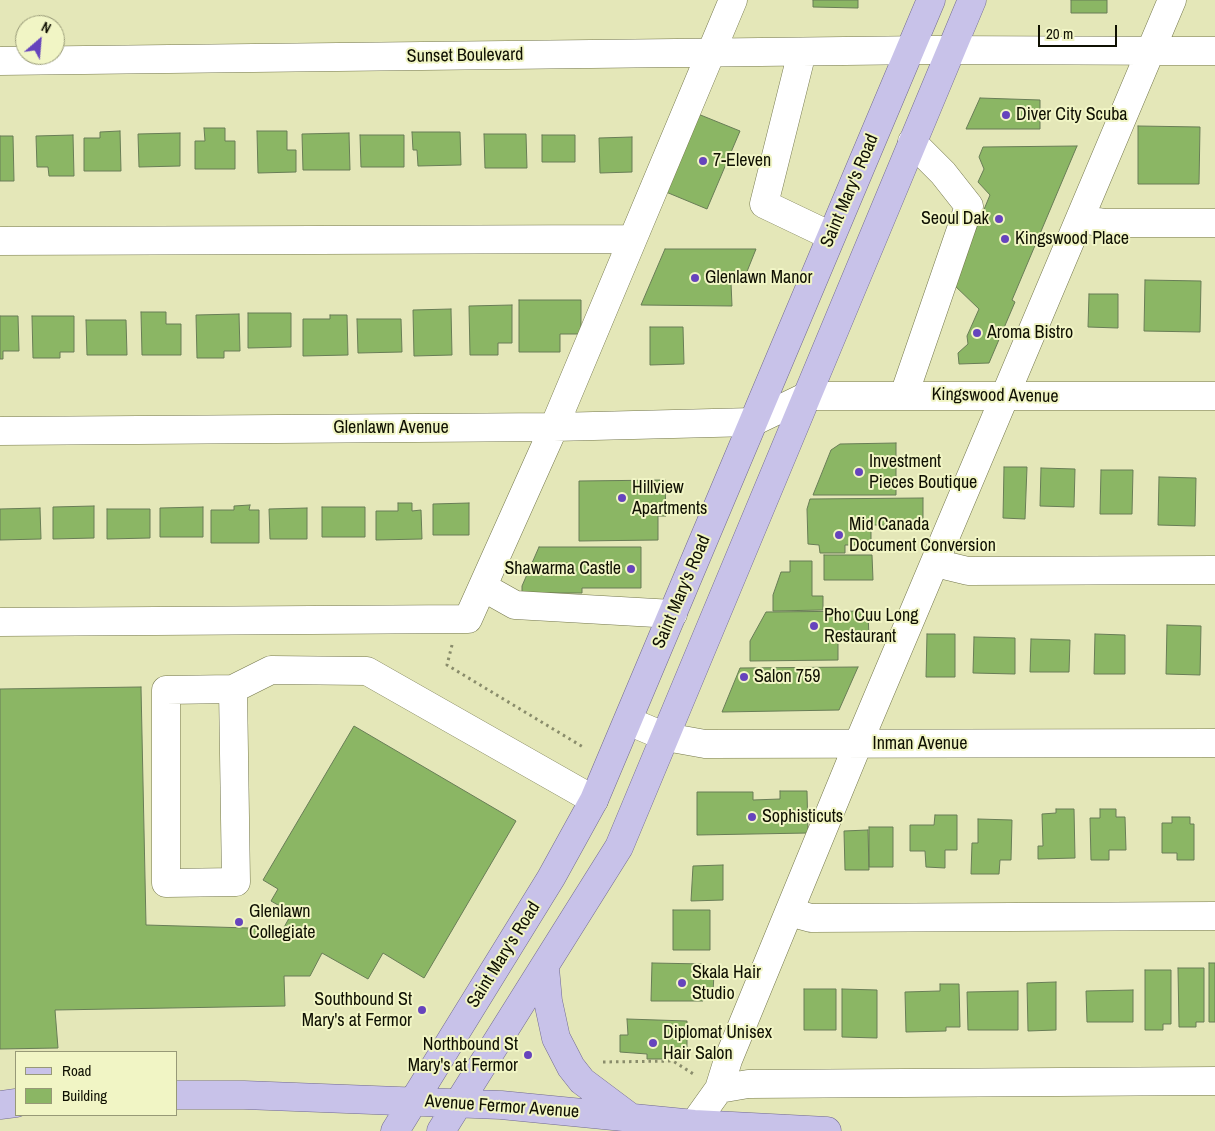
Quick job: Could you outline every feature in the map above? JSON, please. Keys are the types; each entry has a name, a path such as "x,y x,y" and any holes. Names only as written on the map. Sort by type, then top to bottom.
{"main road":[{"name":"Saint Mary's Road","path":"441,1131 546,968 619,847 912,142 929,50 931,0"},
{"name":"Saint Mary's Road","path":"395,1131 551,878 594,800 831,236 929,50 972,0"},
{"path":"546,968 548,1001 556,1038 571,1067 582,1081 630,1117"},
{"name":"Avenue Fermor Avenue","path":"178,1095 244,1095 459,1103 694,1124 827,1131"},
{"path":"0,1105 15,1103"}],"street":[{"path":"0,622 468,619 554,427 733,0"},
{"path":"694,1124 719,1089 728,1060 858,744 1172,0"},
{"name":"Sunset Boulevard","path":"0,61 929,50 1215,50"},
{"path":"802,52 764,204 831,236"},
{"path":"904,395 969,206 943,173 912,142"},
{"path":"1080,219 1105,223 1215,223"},
{"path":"0,241 632,238"},
{"name":"Kingswood Avenue","path":"778,410 808,396 1215,396"},
{"name":"Glenlawn Avenue","path":"0,431 554,427 753,422 778,410"},
{"path":"935,564 968,571 1215,570"},
{"path":"483,587 515,605 673,614"},
{"path":"233,689 236,882 166,883 166,690 233,689 271,670 367,671 594,800"},
{"name":"Inman Avenue","path":"628,721 666,737 706,744 1215,743"},
{"path":"789,912 811,918 1215,916"},
{"path":"719,1089 748,1084 1215,1081"}],"path":[{"path":"457,619 447,665 583,747"},
{"path":"598,1062 673,1061 719,1089"}],"building":[{"path":"813,0 858,0 858,8 813,7"},
{"path":"1071,0 1107,0 1107,13 1071,13"},
{"name":"Diver City Scuba","path":"980,98 1040,100 1040,129 966,129"},
{"name":"7-Eleven","path":"698,114 740,131 707,209 666,192"},
{"path":"1138,126 1200,127 1199,184 1138,184"},
{"path":"204,128 225,128 225,141 235,141 235,169 195,169 195,141 205,141"},
{"path":"120,131 121,171 84,171 84,138 100,138 100,132"},
{"path":"257,131 287,131 287,150 296,150 296,172 258,173"},
{"path":"412,132 460,132 461,165 418,166 417,150 413,150"},
{"path":"180,133 180,166 139,167 138,134"},
{"path":"349,133 350,170 303,170 302,134"},
{"path":"484,134 526,134 527,168 485,168"},
{"path":"73,135 74,176 49,176 48,167 37,167 36,136"},
{"path":"360,135 404,135 404,167 361,167"},
{"path":"542,135 575,135 575,162 542,162"},
{"path":"0,136 13,136 14,181 0,181"},
{"path":"632,137 632,172 600,173 599,138"},
{"name":"Kingswood Place","path":"1077,146 1012,300 1015,302 989,363 959,364 958,353 968,344 967,336 979,309 953,284 990,195 978,182 984,169 979,157 983,147"},
{"name":"Glenlawn Manor","path":"665,249 756,249 746,274 738,274 738,283 731,283 732,306 641,305"},
{"path":"1145,280 1201,281 1200,332 1144,331"},
{"path":"1089,294 1118,294 1118,328 1088,327"},
{"path":"519,300 581,300 581,334 560,334 560,352 519,352"},
{"path":"512,305 512,343 498,343 498,355 470,355 469,306"},
{"path":"451,309 452,355 414,356 413,310"},
{"path":"141,312 166,312 166,324 181,324 181,355 142,355"},
{"path":"248,313 291,313 291,347 248,348"},
{"path":"239,314 240,351 224,351 224,358 197,358 196,315"},
{"path":"330,315 347,315 348,355 303,356 303,319 330,319"},
{"path":"0,316 18,316 19,351 3,351 3,359 0,359"},
{"path":"32,316 74,316 74,352 60,352 60,358 33,358"},
{"path":"357,319 401,319 402,352 358,353"},
{"path":"86,320 126,320 127,355 87,355"},
{"path":"650,327 683,327 684,364 650,365"},
{"name":"Investment Pieces Boutique","path":"896,443 896,495 813,495 831,450 840,444"},
{"path":"1004,467 1027,467 1025,519 1003,518"},
{"path":"1041,468 1075,469 1074,507 1040,506"},
{"path":"1101,470 1133,470 1132,514 1100,514"},
{"path":"1159,477 1196,478 1195,526 1158,525"},
{"name":"Hillview Apartments","path":"665,480 666,516 658,516 658,540 579,541 579,481"},
{"name":"Mid Canada Document Conversion","path":"923,498 923,525 871,525 871,545 845,545 845,553 820,553 819,545 808,544 807,509 810,499"},
{"path":"398,503 412,503 412,511 421,510 422,539 376,540 376,511 398,511"},
{"path":"469,503 469,535 433,535 433,504"},
{"path":"250,505 249,510 259,510 259,543 211,543 211,510 234,510 234,506"},
{"path":"94,506 94,538 53,539 53,507"},
{"path":"203,507 203,537 160,537 160,508"},
{"path":"322,507 365,507 365,537 322,537"},
{"path":"40,508 41,539 0,540 0,509"},
{"path":"307,508 307,539 270,539 269,509"},
{"path":"107,509 150,509 150,538 107,539"},
{"path":"539,547 641,547 641,588 582,588 582,593 522,593 522,586"},
{"path":"824,555 872,555 873,580 824,580"},
{"path":"790,561 812,561 812,596 823,596 823,610 773,611 773,595 781,572 790,572"},
{"name":"Pho Cuu Long Restaurant","path":"868,611 869,639 838,640 838,660 750,661 750,641 766,612"},
{"path":"1167,625 1201,626 1200,675 1166,674"},
{"path":"927,634 955,634 955,677 926,677"},
{"path":"1095,634 1125,635 1125,674 1094,674"},
{"path":"974,637 1015,638 1015,674 973,673"},
{"path":"1031,639 1070,640 1069,672 1030,672"},
{"path":"858,667 839,710 722,712 740,668"},
{"path":"141,687 146,925 283,929 292,913 271,901 278,889 263,880 354,726 516,821 424,978 383,953 368,979 322,953 310,976 284,976 285,1006 55,1010 58,1048 0,1049 0,689"},
{"name":"Sophisticuts","path":"780,791 807,791 808,833 697,835 697,792 753,792 753,800 780,799"},
{"path":"1056,809 1074,809 1075,858 1038,859 1038,846 1043,846 1042,814 1056,813"},
{"path":"1100,809 1116,809 1116,817 1125,817 1126,850 1109,850 1109,860 1091,860 1090,818 1100,818"},
{"path":"935,815 957,815 957,850 945,850 945,868 926,867 925,851 910,851 910,825 934,825"},
{"path":"1172,817 1190,817 1190,824 1194,824 1194,860 1177,860 1177,853 1162,853 1162,823 1172,823"},
{"path":"978,819 1012,820 1011,860 1000,860 999,874 971,874 972,843 978,843"},
{"path":"869,827 893,827 893,867 869,867"},
{"path":"868,830 869,870 845,870 844,831"},
{"path":"723,865 723,900 691,901 693,866"},
{"path":"673,910 710,910 710,950 673,950"},
{"name":"Skala Hair Studio","path":"652,963 704,964 704,974 714,974 713,992 703,992 703,1001 651,1001"},
{"path":"1209,963 1215,963 1215,1022 1209,1022"},
{"path":"1178,968 1204,968 1204,1022 1196,1022 1196,1027 1179,1027"},
{"path":"1145,970 1171,970 1171,1024 1163,1024 1163,1030 1145,1030"},
{"path":"1056,982 1056,1030 1028,1031 1027,983"},
{"path":"940,984 959,984 960,1027 946,1027 946,1031 906,1032 905,992 940,991"},
{"path":"804,989 836,989 836,1030 804,1030"},
{"path":"842,989 877,990 877,1038 842,1037"},
{"path":"1133,990 1133,1022 1087,1022 1086,991"},
{"path":"1018,991 1018,1030 968,1030 967,992"},
{"name":"Diplomat Unisex Hair Salon","path":"627,1019 687,1021 687,1053 665,1053 665,1059 647,1059 647,1054 620,1052 620,1035 628,1035"}],"place":[{"name":"Diver City Scuba","path":"1006,115"},
{"name":"7-Eleven","path":"703,161"},
{"name":"Seoul Dak","path":"999,219"},
{"name":"Kingswood Place","path":"1005,239"},
{"name":"Glenlawn Manor","path":"695,278"},
{"name":"Aroma Bistro","path":"977,333"},
{"name":"Investment Pieces Boutique","path":"859,472"},
{"name":"Hillview Apartments","path":"622,498"},
{"name":"Mid Canada Document Conversion","path":"839,535"},
{"name":"Shawarma Castle","path":"631,569"},
{"name":"Pho Cuu Long Restaurant","path":"814,626"},
{"name":"Salon 759","path":"744,677"},
{"name":"Sophisticuts","path":"752,817"},
{"name":"Glenlawn Collegiate","path":"239,922"},
{"name":"Skala Hair Studio","path":"682,983"},
{"name":"Southbound St Mary's at Fermor","path":"422,1010"},
{"name":"Diplomat Unisex Hair Salon","path":"653,1043"},
{"name":"Northbound St Mary's at Fermor","path":"528,1055"}]}
